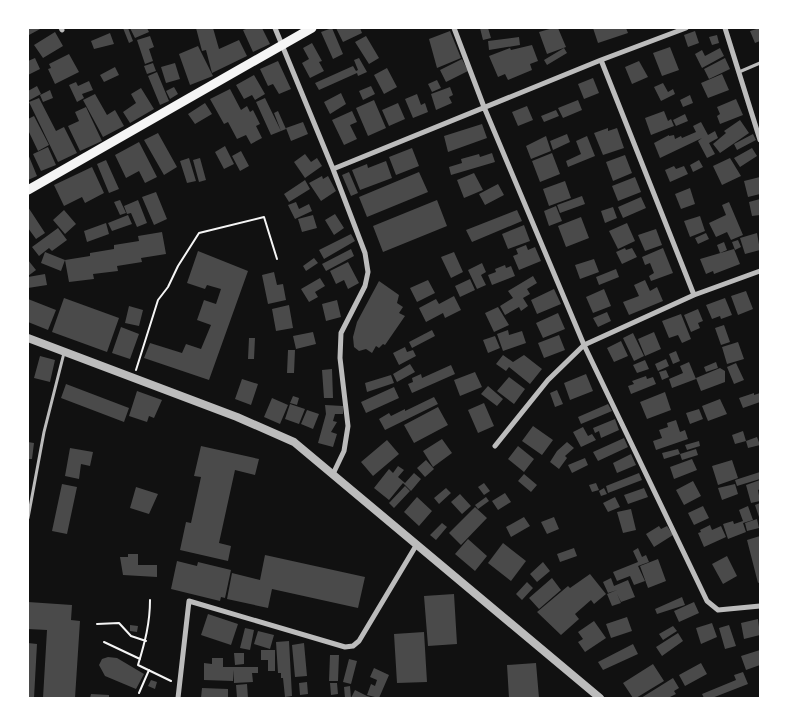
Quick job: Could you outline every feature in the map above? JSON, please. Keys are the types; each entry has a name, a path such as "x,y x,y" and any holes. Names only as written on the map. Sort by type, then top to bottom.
{"main road":[{"path":"28,190 312,28"}],"street":[{"path":"276,28 333,169 365,254 368,272 365,286 341,333 340,358 348,426 344,451 333,474"},
{"path":"454,28 484,107 584,345 708,601 718,610 760,606"},
{"path":"333,169 600,60 686,28"},
{"path":"725,28 760,140"},
{"path":"600,60 694,295"},
{"path":"495,446 548,380 584,345 694,295 760,271"},
{"path":"28,338 237,417 294,442 600,698"},
{"path":"178,698 188,601 345,647 353,646 359,641 417,544"}],"lane":[{"path":"739,72 760,63"},
{"path":"28,518 44,432 64,352"}],"path":[{"path":"133,378 158,300 168,287 178,266 199,233 264,217 276,259"},
{"path":"150,600 150,619 146,641 138,665 180,685"},
{"path":"97,624 119,623 131,636 146,641"},
{"path":"104,642 140,660"},
{"path":"139,692 149,670"}],"building":[{"path":"28,28 42,28 29,35"},
{"path":"123,28 128,28 133,41 129,43"},
{"path":"130,28 147,28 149,32 135,38"},
{"path":"196,28 213,28 219,49 239,40 247,56 212,73 206,50 202,51"},
{"path":"262,28 270,44 253,52 243,30"},
{"path":"332,28 343,54 333,59 321,32"},
{"path":"336,28 360,28 362,33 343,42"},
{"path":"480,28 488,28 491,38 483,40"},
{"path":"558,28 566,47 547,54 539,32"},
{"path":"593,28 626,28 628,33 598,43"},
{"path":"760,28 760,41 755,43 750,31"},
{"path":"450,31 461,58 437,68 429,39"},
{"path":"695,31 699,43 688,47 684,35"},
{"path":"55,32 63,46 43,58 34,45"},
{"path":"110,33 114,44 94,49 91,41"},
{"path":"717,35 719,43 712,45 709,37"},
{"path":"150,36 154,47 149,49 153,61 145,64 137,40"},
{"path":"366,36 379,58 369,64 355,42"},
{"path":"519,37 520,45 489,50 488,41"},
{"path":"312,43 322,61 319,62 324,71 310,78 302,63 309,59 303,48"},
{"path":"532,45 538,61 530,64 532,70 508,80 505,74 498,77 489,56 510,48 511,50"},
{"path":"198,46 213,76 190,85 179,54"},
{"path":"670,47 679,70 662,76 653,53"},
{"path":"564,48 567,53 547,65 544,60"},
{"path":"720,48 724,56 702,68 695,54 702,50 705,56"},
{"path":"69,54 79,72 55,84 48,69 51,68 49,64"},
{"path":"35,58 40,69 28,75 28,61"},
{"path":"359,58 367,72 358,76 357,73 319,90 315,83 353,66 356,71 358,70 354,60"},
{"path":"725,58 730,69 709,79 704,69"},
{"path":"462,59 468,71 446,82 440,70"},
{"path":"278,61 291,89 279,94 273,84 268,86 260,69"},
{"path":"639,61 648,77 632,84 625,67"},
{"path":"153,63 156,71 147,74 144,66"},
{"path":"175,63 180,79 166,83 161,67"},
{"path":"115,67 119,75 104,82 100,75"},
{"path":"387,68 397,87 384,94 374,75"},
{"path":"157,72 169,101 160,105 148,76"},
{"path":"722,74 729,90 708,98 701,83"},
{"path":"254,75 265,94 255,100 252,95 244,99 236,85"},
{"path":"593,78 599,93 584,99 578,84"},
{"path":"437,80 441,88 432,92 428,84"},
{"path":"89,81 93,90 82,94 84,98 77,102 69,85 76,82 78,86"},
{"path":"663,83 668,92 673,89 675,94 661,101 654,87"},
{"path":"37,86 41,94 28,101 28,91"},
{"path":"371,86 375,94 363,100 359,91"},
{"path":"174,87 178,94 170,99 166,91"},
{"path":"450,87 453,95 449,97 452,103 436,110 431,94"},
{"path":"141,88 154,109 130,123 123,112 136,103 131,94"},
{"path":"230,89 241,110 247,106 250,112 253,110 260,124 256,126 262,138 251,144 246,135 237,139 228,122 224,124 210,99"},
{"path":"50,90 53,98 43,102 40,95"},
{"path":"341,93 346,104 330,114 324,102"},
{"path":"95,94 107,115 115,110 124,126 103,137 83,100"},
{"path":"417,94 421,105 425,103 428,112 413,118 405,99"},
{"path":"690,95 693,103 683,107 680,100"},
{"path":"39,98 56,131 64,127 77,153 58,162 29,102"},
{"path":"265,98 281,131 271,135 256,102"},
{"path":"736,99 743,115 720,124 717,116 720,114 717,107"},
{"path":"374,100 386,128 368,136 356,108"},
{"path":"578,100 582,110 563,118 558,108"},
{"path":"205,103 212,114 195,124 188,114"},
{"path":"398,103 405,119 389,126 382,110"},
{"path":"527,106 533,120 518,126 512,112"},
{"path":"86,107 102,141 80,151 68,126 79,121 75,112"},
{"path":"556,110 559,116 544,122 541,116"},
{"path":"278,111 286,129 281,131 274,113"},
{"path":"352,111 357,122 350,125 357,139 344,145 332,120"},
{"path":"664,111 668,121 671,119 674,126 651,135 645,118"},
{"path":"685,114 688,121 676,126 673,120"},
{"path":"34,116 49,145 38,151 28,130 28,119"},
{"path":"740,120 749,133 720,153 713,144 726,133 724,131"},
{"path":"303,122 308,134 291,141 286,128"},
{"path":"701,122 708,135 715,131 718,138 709,143 715,154 707,158 698,141 702,138 660,158 654,143 669,135 674,135 675,139 696,132 693,126"},
{"path":"482,124 487,138 448,152 444,136"},
{"path":"608,128 608,131 617,128 624,148 603,155 594,133"},
{"path":"158,133 177,167 164,175 144,140"},
{"path":"567,134 570,142 553,150 550,141"},
{"path":"753,134 756,140 737,150 734,144"},
{"path":"546,136 551,151 531,159 526,146"},
{"path":"587,136 595,156 568,167 566,161 581,154 576,141"},
{"path":"139,142 157,177 145,183 139,171 126,178 115,155"},
{"path":"225,146 234,164 224,169 215,152"},
{"path":"48,147 56,165 41,171 33,154"},
{"path":"412,148 419,166 396,175 389,157"},
{"path":"752,148 757,156 740,167 734,158"},
{"path":"241,151 249,166 240,171 232,156"},
{"path":"492,153 495,162 451,175 449,167 462,163 461,159 479,154 480,157"},
{"path":"552,153 560,174 540,182 532,161"},
{"path":"28,154 37,176 28,180"},
{"path":"305,154 311,162 317,158 322,166 305,178 294,162"},
{"path":"625,155 632,173 613,181 606,162"},
{"path":"189,158 196,181 187,183 180,161"},
{"path":"200,158 206,180 199,182 193,160"},
{"path":"730,158 741,176 722,185 713,166"},
{"path":"106,160 119,189 109,193 97,164"},
{"path":"699,160 703,167 693,172 690,165"},
{"path":"386,161 392,178 360,190 352,170 367,164 368,168"},
{"path":"674,166 676,169 684,166 688,174 670,182 665,170"},
{"path":"92,167 104,193 85,203 82,197 64,206 54,185"},
{"path":"349,172 358,193 351,196 342,175"},
{"path":"419,172 428,192 367,217 359,197"},
{"path":"474,173 483,190 464,198 457,180"},
{"path":"322,176 323,179 328,176 336,191 321,201 309,183"},
{"path":"635,177 641,192 618,201 612,186"},
{"path":"760,177 760,194 748,197 744,181"},
{"path":"305,180 310,189 289,202 284,194"},
{"path":"565,181 571,198 549,206 543,189"},
{"path":"498,184 504,195 485,205 479,194"},
{"path":"690,188 695,204 681,209 675,194"},
{"path":"156,192 167,219 154,225 142,197"},
{"path":"582,196 585,204 560,213 557,205"},
{"path":"641,197 646,208 623,218 618,207"},
{"path":"760,199 760,215 752,216 749,202"},
{"path":"120,200 126,213 120,215 114,202"},
{"path":"138,200 147,223 137,227 131,213 127,214 124,206"},
{"path":"437,200 447,226 383,252 373,226"},
{"path":"296,202 299,209 309,204 312,211 295,219 288,205"},
{"path":"729,202 743,235 731,240 727,232 716,237 709,223 726,215 722,205"},
{"path":"556,206 562,221 549,226 544,211"},
{"path":"28,207 45,233 36,239 28,228"},
{"path":"613,207 617,218 605,223 601,211"},
{"path":"64,210 76,224 65,234 53,220"},
{"path":"517,210 522,221 472,242 466,230"},
{"path":"335,214 344,228 334,235 325,220"},
{"path":"128,215 132,224 112,231 108,223"},
{"path":"313,215 317,228 302,232 298,219"},
{"path":"700,216 705,231 690,237 684,221"},
{"path":"581,217 589,238 566,247 558,226"},
{"path":"106,223 109,234 87,242 84,231"},
{"path":"627,223 635,241 618,249 609,231"},
{"path":"524,225 530,241 508,249 502,234"},
{"path":"58,228 67,240 52,251 49,248 39,256 32,247"},
{"path":"656,229 662,245 645,251 638,235"},
{"path":"162,232 166,254 141,258 142,262 117,266 118,271 93,274 94,279 69,282 65,260 90,256 90,253 114,249 114,245 139,241 138,236"},
{"path":"706,233 709,239 698,244 695,238"},
{"path":"757,233 760,250 745,254 740,238"},
{"path":"351,234 355,241 324,259 319,250"},
{"path":"738,240 741,247 735,250 732,242"},
{"path":"724,242 727,250 720,253 717,245"},
{"path":"526,245 528,250 535,247 541,261 519,270 513,256 518,254 516,249"},
{"path":"625,248 626,250 632,248 637,257 622,264 616,252"},
{"path":"663,248 673,273 651,281 649,276 654,273 650,263 645,265 642,257"},
{"path":"351,249 354,256 326,271 322,264"},
{"path":"734,249 740,264 714,274 713,271 706,274 700,259"},
{"path":"198,251 248,271 209,380 144,358 150,343 182,353 186,344 201,349 211,325 197,320 204,300 216,304 221,289 207,285 205,289 187,283"},
{"path":"45,252 65,260 61,271 41,263"},
{"path":"454,252 463,272 451,278 441,257"},
{"path":"314,258 318,263 306,271 303,266"},
{"path":"594,259 599,272 580,279 575,265"},
{"path":"28,260 36,270 28,276"},
{"path":"348,262 359,283 348,289 344,280 336,284 330,271"},
{"path":"482,263 486,272 481,275 486,285 477,289 468,270"},
{"path":"505,265 506,268 511,266 515,276 492,285 488,275 496,272 495,269"},
{"path":"616,269 619,277 599,285 596,277"},
{"path":"274,272 277,285 283,284 286,300 268,304 262,275"},
{"path":"45,274 47,285 28,288 28,277"},
{"path":"533,276 537,283 527,289 530,294 523,298 528,306 521,311 519,307 505,315 500,306 513,298 508,291"},
{"path":"320,278 325,286 315,292 318,297 309,302 301,289"},
{"path":"470,279 475,290 460,297 455,286"},
{"path":"428,280 435,293 417,302 410,288"},
{"path":"645,280 650,291 657,287 663,301 629,315 623,302 639,296 634,285"},
{"path":"379,281 399,295 397,303 403,307 399,313 405,316 385,345 383,344 379,348 376,346 372,353 366,349 359,351 354,347 353,337 357,322"},
{"path":"554,289 561,304 537,314 531,300"},
{"path":"604,289 611,306 593,313 586,297"},
{"path":"746,291 753,309 738,315 731,296"},
{"path":"454,296 461,310 445,318 443,313 426,322 419,308 436,299 439,304"},
{"path":"64,298 119,318 107,352 52,332"},
{"path":"725,298 732,315 721,319 720,316 712,319 706,305"},
{"path":"28,299 56,310 48,330 28,322"},
{"path":"337,300 341,317 326,321 322,304"},
{"path":"289,305 293,328 276,331 272,309"},
{"path":"129,306 143,310 139,326 125,323"},
{"path":"498,307 509,325 494,332 485,313"},
{"path":"698,309 703,321 698,323 700,328 691,332 684,315"},
{"path":"607,312 611,321 598,327 593,318"},
{"path":"558,313 565,329 543,338 536,323"},
{"path":"681,314 691,339 682,343 678,335 669,338 662,321"},
{"path":"724,325 730,342 721,345 715,328"},
{"path":"121,327 139,334 130,359 112,353"},
{"path":"432,330 435,336 412,348 409,342"},
{"path":"508,330 509,335 522,331 526,343 503,351 497,334"},
{"path":"313,332 316,344 296,349 293,336"},
{"path":"654,332 661,349 645,356 638,339"},
{"path":"633,333 644,356 634,361 623,338"},
{"path":"559,335 565,350 544,358 538,343"},
{"path":"495,336 500,348 488,353 483,340"},
{"path":"249,338 255,338 254,359 248,359"},
{"path":"621,341 628,356 614,362 607,348"},
{"path":"738,342 744,359 727,364 722,347"},
{"path":"405,347 407,352 413,350 416,356 399,365 393,353"},
{"path":"288,350 295,350 294,373 287,373"},
{"path":"676,351 680,361 673,364 669,354"},
{"path":"503,355 513,362 524,355 542,369 530,384 509,367 506,371 496,364"},
{"path":"40,356 55,360 50,382 34,378"},
{"path":"666,359 669,366 658,371 655,364"},
{"path":"645,360 649,369 637,373 633,365"},
{"path":"689,362 696,379 672,388 669,379 683,373 680,366"},
{"path":"716,362 718,368 706,372 704,367"},
{"path":"736,363 744,380 734,384 727,367"},
{"path":"410,364 415,372 397,382 393,374"},
{"path":"451,365 455,374 412,393 408,384 413,382 412,378 421,374 422,378"},
{"path":"720,368 725,371 725,382 701,391 696,378"},
{"path":"332,369 333,398 324,398 322,370"},
{"path":"666,370 669,377 662,380 659,372"},
{"path":"475,372 482,387 460,396 454,380"},
{"path":"586,374 593,391 570,400 564,383"},
{"path":"391,375 394,383 367,392 365,383"},
{"path":"646,376 647,379 653,377 656,384 631,394 628,386 634,384 632,381"},
{"path":"509,377 525,389 514,404 497,391"},
{"path":"242,379 258,384 251,405 235,399"},
{"path":"66,384 129,408 124,422 61,398"},
{"path":"488,386 503,399 497,406 481,394"},
{"path":"394,387 399,398 366,413 361,402"},
{"path":"557,390 563,404 555,407 550,393"},
{"path":"137,391 162,400 154,418 149,416 147,422 129,416"},
{"path":"665,392 671,410 647,419 640,402"},
{"path":"754,393 754,395 760,393 760,402 743,408 739,398"},
{"path":"293,396 299,398 297,405 290,403"},
{"path":"434,397 438,404 385,430 379,419 389,413 391,416 405,409 405,411"},
{"path":"272,398 288,405 280,424 264,417"},
{"path":"720,399 727,414 708,421 702,406"},
{"path":"484,403 494,426 478,433 468,410"},
{"path":"290,404 305,409 299,424 285,419"},
{"path":"608,404 612,411 581,424 578,417"},
{"path":"325,405 343,406 343,414 335,414 333,421 337,422 331,432 337,434 333,447 318,443 326,414"},
{"path":"438,407 448,425 414,443 404,425"},
{"path":"699,409 703,419 690,424 686,413"},
{"path":"307,410 319,414 313,429 301,424"},
{"path":"615,419 619,430 601,438 599,431 595,433 593,428"},
{"path":"676,420 680,432 685,430 688,439 656,450 653,441 662,438 659,430 668,427 667,423"},
{"path":"533,426 553,440 542,455 522,441"},
{"path":"583,427 588,436 592,434 596,440 581,447 573,432"},
{"path":"743,431 746,441 735,444 732,435"},
{"path":"757,437 760,445 748,448 746,441"},
{"path":"624,438 628,447 598,461 593,452"},
{"path":"442,439 452,453 433,467 423,451"},
{"path":"387,440 399,454 373,476 361,462"},
{"path":"699,441 700,446 687,450 685,445"},
{"path":"28,442 34,443 32,459 28,459"},
{"path":"567,442 574,448 565,456 567,458 559,469 550,462 557,451"},
{"path":"201,446 259,459 255,475 235,470 219,543 231,546 228,561 180,550 186,522 191,523 201,477 194,476"},
{"path":"518,446 534,459 524,472 508,459"},
{"path":"70,448 93,452 90,466 81,464 79,479 65,476"},
{"path":"678,449 680,454 664,459 662,453"},
{"path":"696,449 698,455 682,460 680,454"},
{"path":"631,454 636,465 617,473 613,463"},
{"path":"585,458 588,465 572,473 568,465"},
{"path":"692,459 697,470 674,479 670,467"},
{"path":"426,460 434,469 425,477 417,468"},
{"path":"732,460 738,478 718,485 712,466"},
{"path":"398,466 404,470 398,477 405,483 414,473 421,479 411,491 403,483 389,500 374,488 389,469 393,473"},
{"path":"760,472 760,479 737,486 735,480"},
{"path":"639,473 642,480 608,493 606,486"},
{"path":"524,474 537,485 531,492 518,481"},
{"path":"760,480 760,489 758,490 760,501 751,503 746,485"},
{"path":"693,481 701,496 684,505 676,490"},
{"path":"484,483 490,491 484,495 478,487"},
{"path":"596,483 599,490 592,492 589,485"},
{"path":"62,484 77,487 67,534 52,531"},
{"path":"735,484 738,494 722,500 718,488"},
{"path":"405,486 410,491 394,508 389,503"},
{"path":"136,487 158,494 149,514 130,508"},
{"path":"446,488 451,493 439,504 434,498"},
{"path":"604,488 607,494 601,496 599,491"},
{"path":"644,488 648,497 628,504 624,495"},
{"path":"505,493 511,502 498,510 492,501"},
{"path":"460,494 471,506 462,514 451,502"},
{"path":"417,497 432,511 419,526 404,512"},
{"path":"486,497 489,501 478,509 475,505"},
{"path":"615,497 620,507 608,512 603,503"},
{"path":"760,503 760,520 755,505"},
{"path":"703,506 709,518 694,525 688,513"},
{"path":"748,506 753,520 743,523 746,532 728,539 723,524 733,521 734,524 743,521 739,510"},
{"path":"475,507 487,518 461,545 449,533"},
{"path":"631,509 636,530 623,533 617,512"},
{"path":"524,517 530,526 511,537 506,527"},
{"path":"554,517 559,529 547,534 541,522"},
{"path":"757,519 759,528 747,531 745,523"},
{"path":"442,523 447,527 436,540 430,535"},
{"path":"710,525 712,530 721,526 726,537 704,547 698,533"},
{"path":"659,526 661,529 667,526 673,535 654,547 646,534"},
{"path":"760,536 760,582 758,583 747,540"},
{"path":"468,539 487,556 475,571 455,554"},
{"path":"503,543 526,561 511,581 488,563"},
{"path":"574,548 577,556 560,562 557,554"},
{"path":"638,548 642,557 646,555 649,562 638,566 645,581 634,585 630,576 617,581 613,572 638,562 633,551"},
{"path":"128,554 138,554 138,565 157,565 157,577 123,575 120,557 128,557"},
{"path":"265,555 365,577 358,608 272,589 268,608 227,599 232,573 260,580"},
{"path":"727,556 737,576 723,584 712,564"},
{"path":"658,559 666,581 648,588 640,566"},
{"path":"177,561 197,566 198,562 231,570 225,598 221,597 220,601 171,589"},
{"path":"543,562 550,571 537,582 530,574"},
{"path":"590,574 606,594 594,604 591,600 575,614 579,619 561,635 537,612 568,586 570,588"},
{"path":"552,578 561,590 539,609 529,598"},
{"path":"611,578 614,586 628,580 635,597 621,602 617,594 621,603 612,606 607,594 617,590 608,593 603,582"},
{"path":"527,582 533,588 522,600 516,594"},
{"path":"454,594 457,644 428,646 424,596"},
{"path":"682,597 685,605 657,614 655,609"},
{"path":"28,602 72,605 71,620 80,621 75,698 43,698 47,630 28,629"},
{"path":"694,602 699,613 679,622 674,611"},
{"path":"208,614 238,624 231,645 201,635"},
{"path":"627,617 632,631 611,638 606,624"},
{"path":"758,619 760,635 744,639 741,623"},
{"path":"594,621 606,638 585,652 578,642 583,639 578,632"},
{"path":"712,623 717,637 701,644 696,628"},
{"path":"130,625 138,626 137,632 130,631"},
{"path":"729,625 736,646 725,649 719,628"},
{"path":"673,626 677,631 663,640 659,634"},
{"path":"245,628 254,630 250,650 240,648"},
{"path":"258,631 274,635 270,649 254,644"},
{"path":"424,632 427,682 397,683 394,634"},
{"path":"678,633 683,641 662,656 656,647"},
{"path":"289,641 292,696 285,697 283,678 281,678 281,673 278,673 276,642"},
{"path":"28,643 37,644 34,698 28,698"},
{"path":"304,643 307,676 295,677 292,645"},
{"path":"633,644 638,654 603,670 598,662"},
{"path":"261,650 275,650 275,671 268,671 268,660 261,660"},
{"path":"760,650 760,665 746,670 741,656"},
{"path":"234,653 244,653 244,664 235,665"},
{"path":"330,655 339,655 338,681 329,681"},
{"path":"108,657 117,658 144,674 136,689 105,676 99,665 102,659"},
{"path":"212,658 223,658 223,667 258,667 258,673 252,673 253,682 234,683 234,670 233,681 204,680 204,663 212,664"},
{"path":"349,659 357,661 351,684 343,682"},
{"path":"536,663 539,698 509,698 507,665"},
{"path":"701,663 707,674 685,686 679,675"},
{"path":"653,664 664,681 633,698 623,683"},
{"path":"374,668 389,675 379,698 367,695 371,684 375,686 377,680 370,677"},
{"path":"743,672 748,684 712,698 704,698 702,694 736,680 734,675"},
{"path":"673,678 679,688 674,691 676,694 668,698 641,698"},
{"path":"151,680 157,682 155,689 148,686"},
{"path":"307,682 308,694 300,695 299,683"},
{"path":"330,683 337,683 338,694 331,695"},
{"path":"247,684 248,698 237,698 236,685"},
{"path":"350,686 351,698 345,698 344,687"},
{"path":"202,688 228,689 228,698 201,698"},
{"path":"355,690 367,696 374,698 351,698"},
{"path":"91,694 109,695 109,698 90,698"}]}
